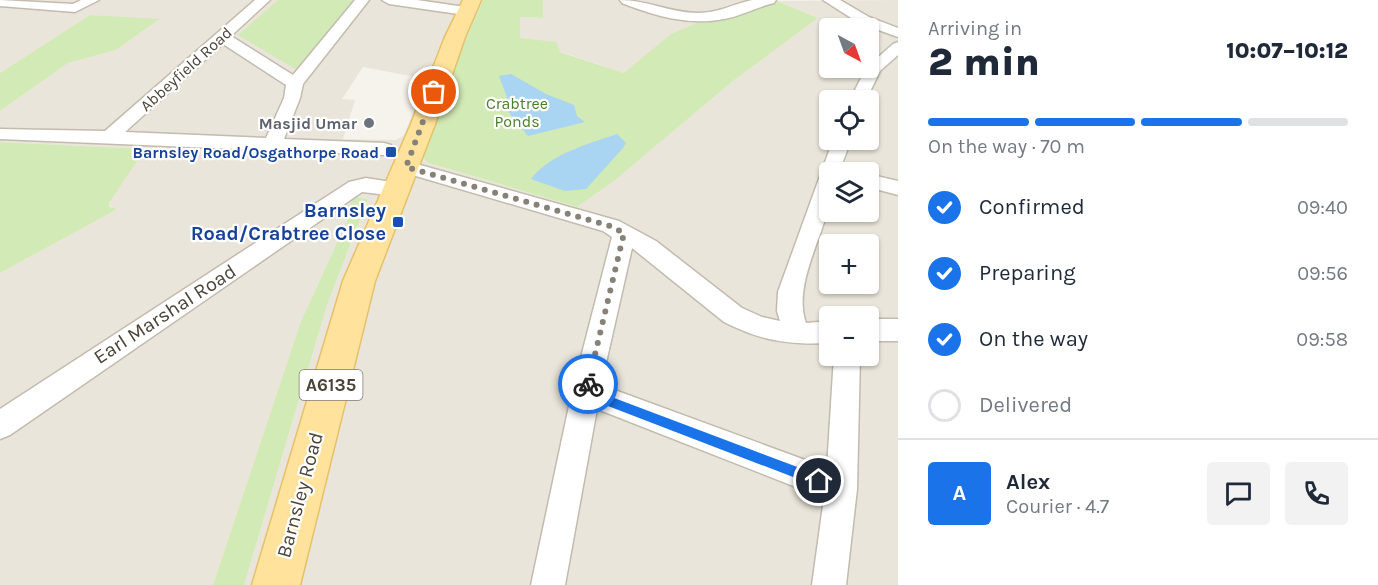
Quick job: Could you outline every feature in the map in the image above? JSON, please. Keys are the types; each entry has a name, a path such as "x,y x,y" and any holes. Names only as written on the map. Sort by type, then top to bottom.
{"main road":[{"name":"Barnsley Road","path":"276,585 359,281 469,5"}],"street":[{"path":"3,4 75,8 92,0"},
{"name":"Abbeyfield Road","path":"108,138 263,0"},
{"path":"273,144 292,98 294,83 362,0"},
{"path":"388,0 469,5"},
{"path":"627,0 661,14 693,17 725,15 768,0"},
{"path":"830,0 864,21 898,33"},
{"path":"222,37 294,83"},
{"path":"863,90 873,69 898,47"},
{"path":"0,134 384,149"},
{"name":"Earl Marshal Road","path":"0,424 356,187 401,178 610,226 648,247 733,315 772,332 819,333"},
{"path":"879,183 898,188"},
{"path":"797,334 789,311 790,292 819,214"},
{"path":"548,585 586,392 624,233"},
{"path":"879,330 898,330"},
{"path":"829,585 841,489 847,366"},
{"path":"586,392 841,489"}],"shaded area":[{"path":"0,0 483,0 421,157 429,163 577,207 614,181 733,81 818,18 778,1 898,0 898,585 244,585 327,305 368,199 354,197 344,215 347,221 301,321 213,585 0,585 0,273 114,211 109,203 144,149 0,142 0,111 68,63 116,50 159,20 90,15 0,73","holes":["363,67 426,79 404,135 396,140 343,139 355,100 342,99"]},
{"path":"543,0 769,0 624,73 520,38 520,17 543,18"}],"green space":[{"path":"278,0 353,1 297,70 238,35"},
{"name":"Crabtree Ponds","path":"483,0 543,0 543,18 520,17 520,38 556,42 560,52 624,73 671,34 711,17 775,0 818,18 733,81 614,181 577,207 429,163 421,157"},
{"path":"90,15 160,19 116,50 68,63 0,111 0,73"},
{"path":"0,142 145,149 109,203 110,207 116,209 114,211 0,273"},
{"path":"354,197 368,199 327,305 244,585 213,585 301,321 347,221 344,215"}],"water":[{"path":"511,74 546,94 574,105 577,116 585,122 528,136 507,110 508,100 499,76"},
{"path":"617,134 626,143 586,189 565,191 531,179 539,170 559,156"}],"way so far":[{"path":"434,92 406,167 610,226 624,233 588,384"}],"place":[{"name":"Masjid Umar","path":"369,123"},
{"name":"Barnsley Road/Osgathorpe Road","path":"391,152"},
{"name":"Barnsley Road/Crabtree Close","path":"398,222"}],"route":[{"path":"588,384 586,392 819,481"}]}
